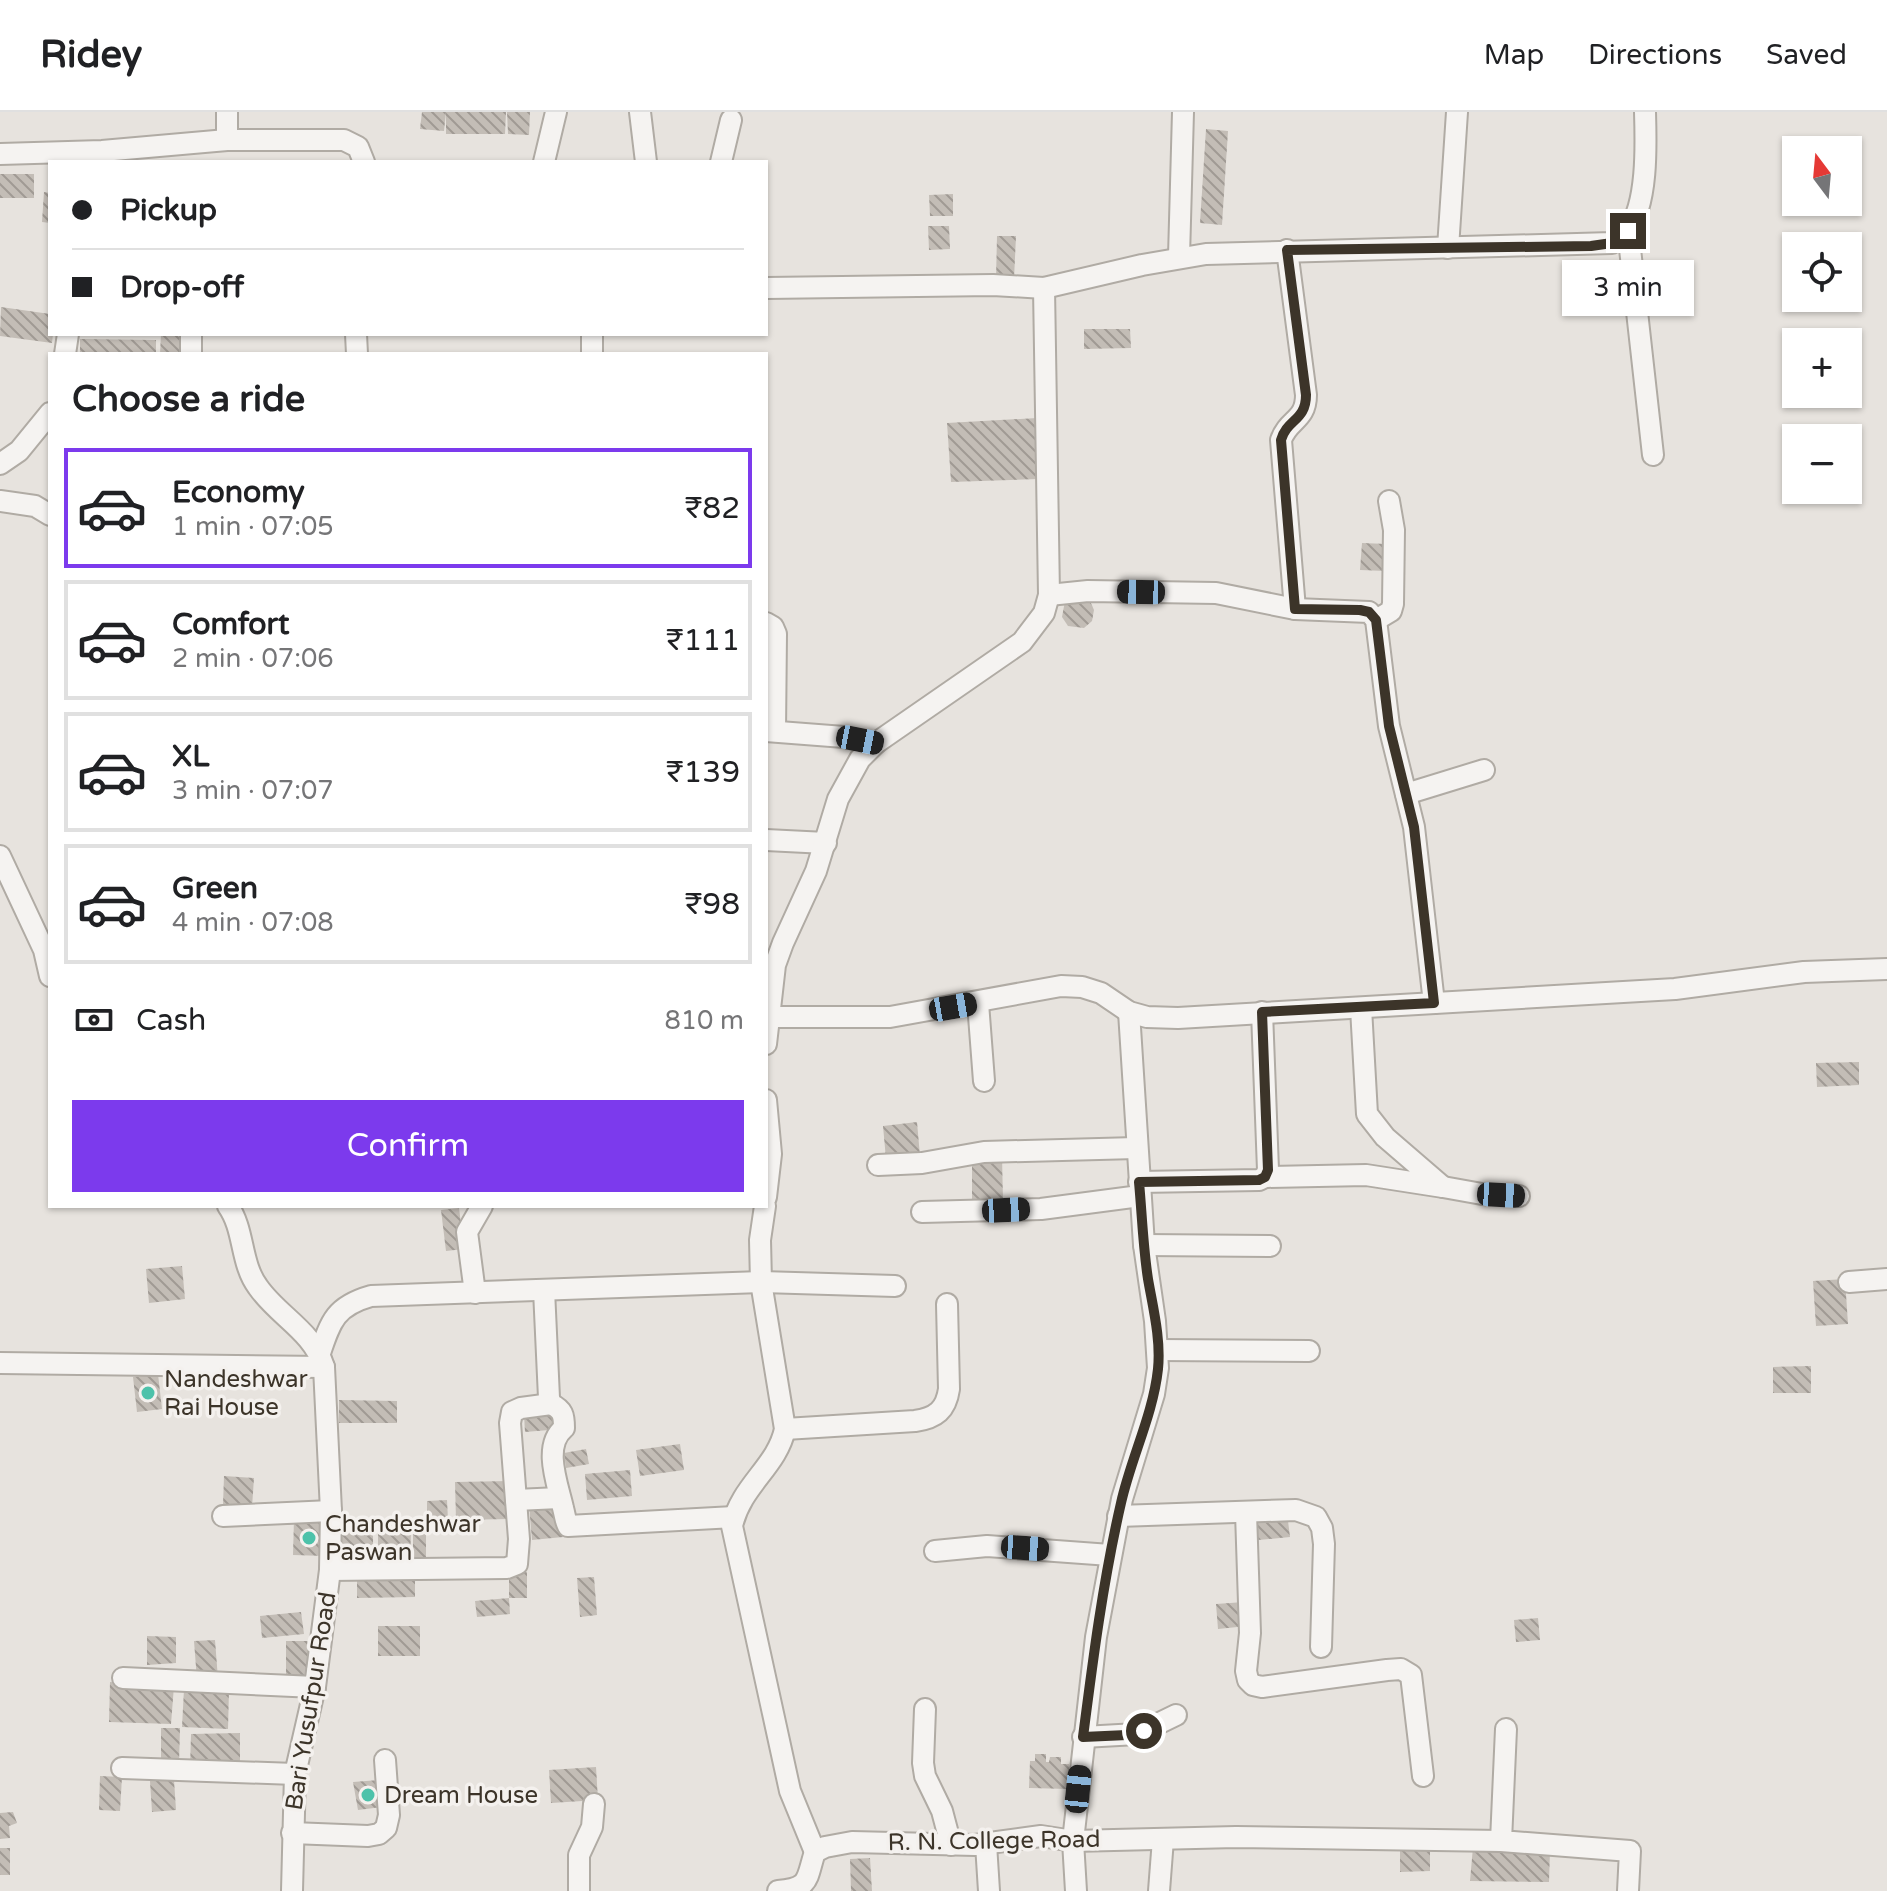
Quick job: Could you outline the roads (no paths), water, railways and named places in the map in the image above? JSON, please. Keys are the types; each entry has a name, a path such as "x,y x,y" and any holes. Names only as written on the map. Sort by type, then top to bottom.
{"street":[{"path":"227,112 227,140"},
{"path":"544,160 556,112"},
{"path":"640,112 646,160"},
{"path":"1179,257 1183,112"},
{"path":"1448,248 1457,112"},
{"path":"768,288 993,285 1044,288 1179,257 1287,250 1591,246 1612,243 1628,231 1638,210 1646,145 1645,112"},
{"path":"721,160 731,120"},
{"path":"0,154 102,156 227,140 344,140 358,147 363,160"},
{"path":"1628,231 1653,455"},
{"path":"1287,250 1306,395 1304,413 1283,432 1281,440 1295,609"},
{"path":"768,1026 771,965 808,892 838,799 860,759 876,743 1022,642 1044,613 1049,595 1044,288"},
{"path":"1,463 19,451 48,415"},
{"path":"0,501 35,506 48,514"},
{"path":"1376,620 1391,611 1393,604 1394,530 1389,501"},
{"path":"1049,595 1088,591 1216,593 1295,609 1369,612 1376,620 1389,726 1414,827 1434,1003"},
{"path":"768,624 776,634 771,731 876,743"},
{"path":"1406,794 1484,770"},
{"path":"768,840 826,843"},
{"path":"0,856 44,950 48,967"},
{"path":"769,1017 890,1017 1040,989 1082,987 1101,993 1129,1012 1147,1017 1178,1018 1675,989 1804,972 1887,969"},
{"path":"978,1003 984,1081"},
{"path":"1361,1008 1367,1114 1385,1137 1443,1187"},
{"path":"1076,1891 1073,1841 1096,1637 1118,1516 1154,1394 1158,1350 1144,1245 1129,1012"},
{"path":"1262,1012 1268,1170 1265,1177"},
{"path":"768,1124 771,1154 768,1180"},
{"path":"878,1165 922,1163 984,1152 1136,1148"},
{"path":"922,1212 1041,1209 1140,1189 1259,1180 1265,1177 1366,1175 1482,1194 1519,1196"},
{"path":"229,1208 258,1289 312,1341 322,1360"},
{"path":"475,1293 467,1232 481,1208"},
{"path":"765,1208 760,1240 761,1282 785,1429 782,1442 744,1493 732,1526 790,1791 815,1852 811,1874 806,1882 791,1890 778,1891"},
{"path":"1144,1245 1270,1246"},
{"path":"1849,1282 1887,1279"},
{"path":"322,1360 336,1315 349,1303 371,1296 761,1282 895,1286"},
{"path":"544,1290 551,1404"},
{"path":"785,1429 915,1421 930,1419 939,1413 947,1402 949,1389 947,1304"},
{"path":"1158,1350 1309,1351"},
{"path":"0,1363 322,1360"},
{"name":"Bari Yusufpur Road","path":"292,1891 295,1774 315,1687 330,1570 331,1511 322,1360"},
{"path":"330,1570 507,1568 517,1564 512,1412 551,1404 564,1414 564,1428 558,1433 553,1451 559,1498 568,1526 734,1517"},
{"path":"516,1500 559,1498"},
{"path":"1118,1516 1296,1510 1316,1517 1322,1528 1321,1647"},
{"path":"223,1516 331,1511"},
{"path":"1246,1513 1250,1633 1248,1680 1262,1687 1401,1669 1411,1675 1423,1776"},
{"path":"935,1551 987,1546 1110,1555"},
{"path":"123,1678 315,1687"},
{"path":"925,1709 925,1776 942,1811 951,1845"},
{"path":"1083,1737 1137,1734 1176,1715"},
{"path":"1501,1841 1506,1729"},
{"path":"292,1833 379,1834 386,1828 389,1815 385,1760"},
{"path":"122,1768 295,1774"},
{"path":"579,1891 579,1855 590,1834 594,1804"},
{"name":"R. N. College Road","path":"815,1852 852,1842 986,1844 1041,1836 1073,1841 1236,1837 1501,1841 1630,1851 1628,1891"},
{"path":"1159,1891 1163,1839"},
{"path":"986,1844 989,1891"}],"place":[{"name":"Nandeshwar Rai House","path":"148,1393"},
{"name":"Chandeshwar Paswan","path":"309,1538"},
{"name":"Dream House","path":"368,1795"}]}
